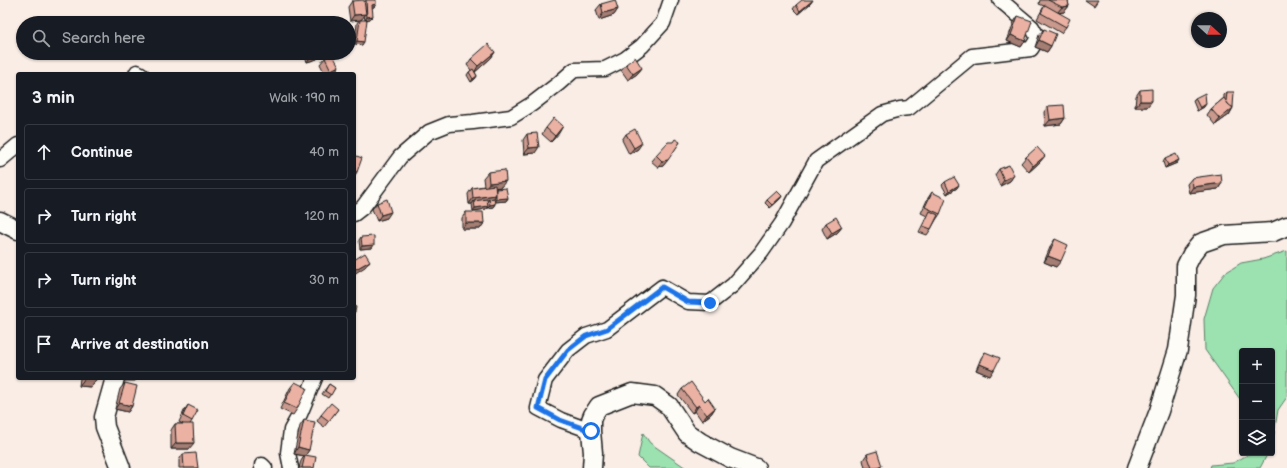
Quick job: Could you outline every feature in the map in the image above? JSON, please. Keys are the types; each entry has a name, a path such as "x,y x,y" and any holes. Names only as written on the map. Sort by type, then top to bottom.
{"main road":[{"path":"0,221 16,229"},
{"path":"1137,468 1159,411 1178,350 1186,295 1186,266 1192,254 1201,243 1224,235 1273,232 1287,226"},
{"path":"114,380 104,417 105,427 121,468"},
{"path":"592,468 594,453 591,420 599,406 632,393 655,396 669,406 687,433 700,442 730,458 756,468"}],"street":[{"path":"356,212 363,207 400,157 430,132 449,124 511,117 532,104 574,70 605,69 614,66 642,46 663,23 671,0"},
{"path":"591,431 560,420 538,408 545,380 568,350 586,336 607,329 662,287 688,302 710,303 733,285 761,253 782,223 816,161 882,114 909,108 972,56 1031,49 1038,38 1032,27 1000,0"},
{"path":"0,160 16,147"},
{"path":"291,468 288,453 290,430 300,414 313,380"},
{"path":"262,468 262,466 265,468"}],"green space":[{"path":"1287,251 1287,397 1278,410 1275,428 1275,348 1239,348 1239,398 1205,350 1204,319 1213,288 1225,273 1241,263 1263,259"},
{"path":"643,433 650,443 686,468 649,468 638,457"},
{"path":"1246,456 1266,456 1260,468 1210,468 1211,465 1233,463"}],"building":[{"path":"364,0 366,14 354,15 352,1"},
{"path":"366,0 376,0 376,4 372,5 373,16 367,17"},
{"path":"615,0 618,9 603,13 601,4"},
{"path":"802,0 813,0 800,11 796,5"},
{"path":"1048,0 1069,0 1069,6 1062,7"},
{"path":"1045,5 1070,19 1066,27 1041,13"},
{"path":"1018,16 1032,21 1025,41 1011,35"},
{"path":"360,20 367,20 364,42 357,41"},
{"path":"1044,29 1056,34 1051,46 1039,40"},
{"path":"488,44 495,52 478,66 471,59"},
{"path":"635,57 642,68 633,74 626,64"},
{"path":"326,60 336,60 339,66 331,70"},
{"path":"473,69 477,76 473,79 469,72"},
{"path":"1152,89 1152,101 1140,101 1140,90"},
{"path":"1227,92 1234,92 1233,107 1231,107 1226,101"},
{"path":"1205,93 1206,104 1200,108 1195,98"},
{"path":"1224,98 1233,108 1220,119 1211,109"},
{"path":"1064,105 1065,118 1050,120 1048,106"},
{"path":"554,118 563,126 555,136 546,128"},
{"path":"635,129 642,143 634,148 626,134"},
{"path":"537,133 539,147 529,148 527,134"},
{"path":"675,139 680,142 668,160 662,161 656,155 668,142 673,142"},
{"path":"1037,147 1045,156 1033,166 1026,157"},
{"path":"1176,154 1179,160 1168,165 1165,159"},
{"path":"356,156 362,158 356,172"},
{"path":"1009,165 1014,175 1004,180 999,169"},
{"path":"505,170 506,181 489,183 488,172"},
{"path":"1221,174 1222,183 1193,187 1192,178"},
{"path":"954,177 959,185 949,191 945,182"},
{"path":"495,185 496,195 473,198 472,188"},
{"path":"506,188 508,198 496,199 496,189"},
{"path":"777,191 782,196 772,205 767,200"},
{"path":"932,192 946,199 940,214 925,207"},
{"path":"494,198 495,204 490,205 489,199"},
{"path":"387,199 391,212 381,215 377,203"},
{"path":"487,199 488,206 475,208 474,201"},
{"path":"930,211 938,215 931,229 923,226"},
{"path":"466,212 483,212 484,223 466,223"},
{"path":"836,217 842,227 832,233 826,223"},
{"path":"374,236 374,245 362,246 361,237"},
{"path":"1055,239 1068,245 1061,261 1048,256"},
{"path":"365,253 370,261 356,269 356,259"},
{"path":"985,352 1000,358 994,370 980,364"},
{"path":"295,382 307,388 297,409 284,403"},
{"path":"691,382 705,401 708,398 715,408 707,415 699,405 696,407 682,389"},
{"path":"125,383 137,386 132,406 119,403"},
{"path":"329,384 335,388 331,395 325,391"},
{"path":"331,403 338,409 329,421 321,415"},
{"path":"188,405 198,410 192,421 183,416"},
{"path":"304,420 315,422 309,450 298,447"},
{"path":"175,424 193,424 194,443 176,443"},
{"path":"877,451 882,466 872,468 867,454"},
{"path":"196,453 198,468 184,468 183,454"},
{"path":"305,455 316,457 314,468 302,468"}],"route":[{"path":"591,431 560,420 538,408 545,380 568,350 586,336 607,329 662,287 688,302 710,303"}]}
